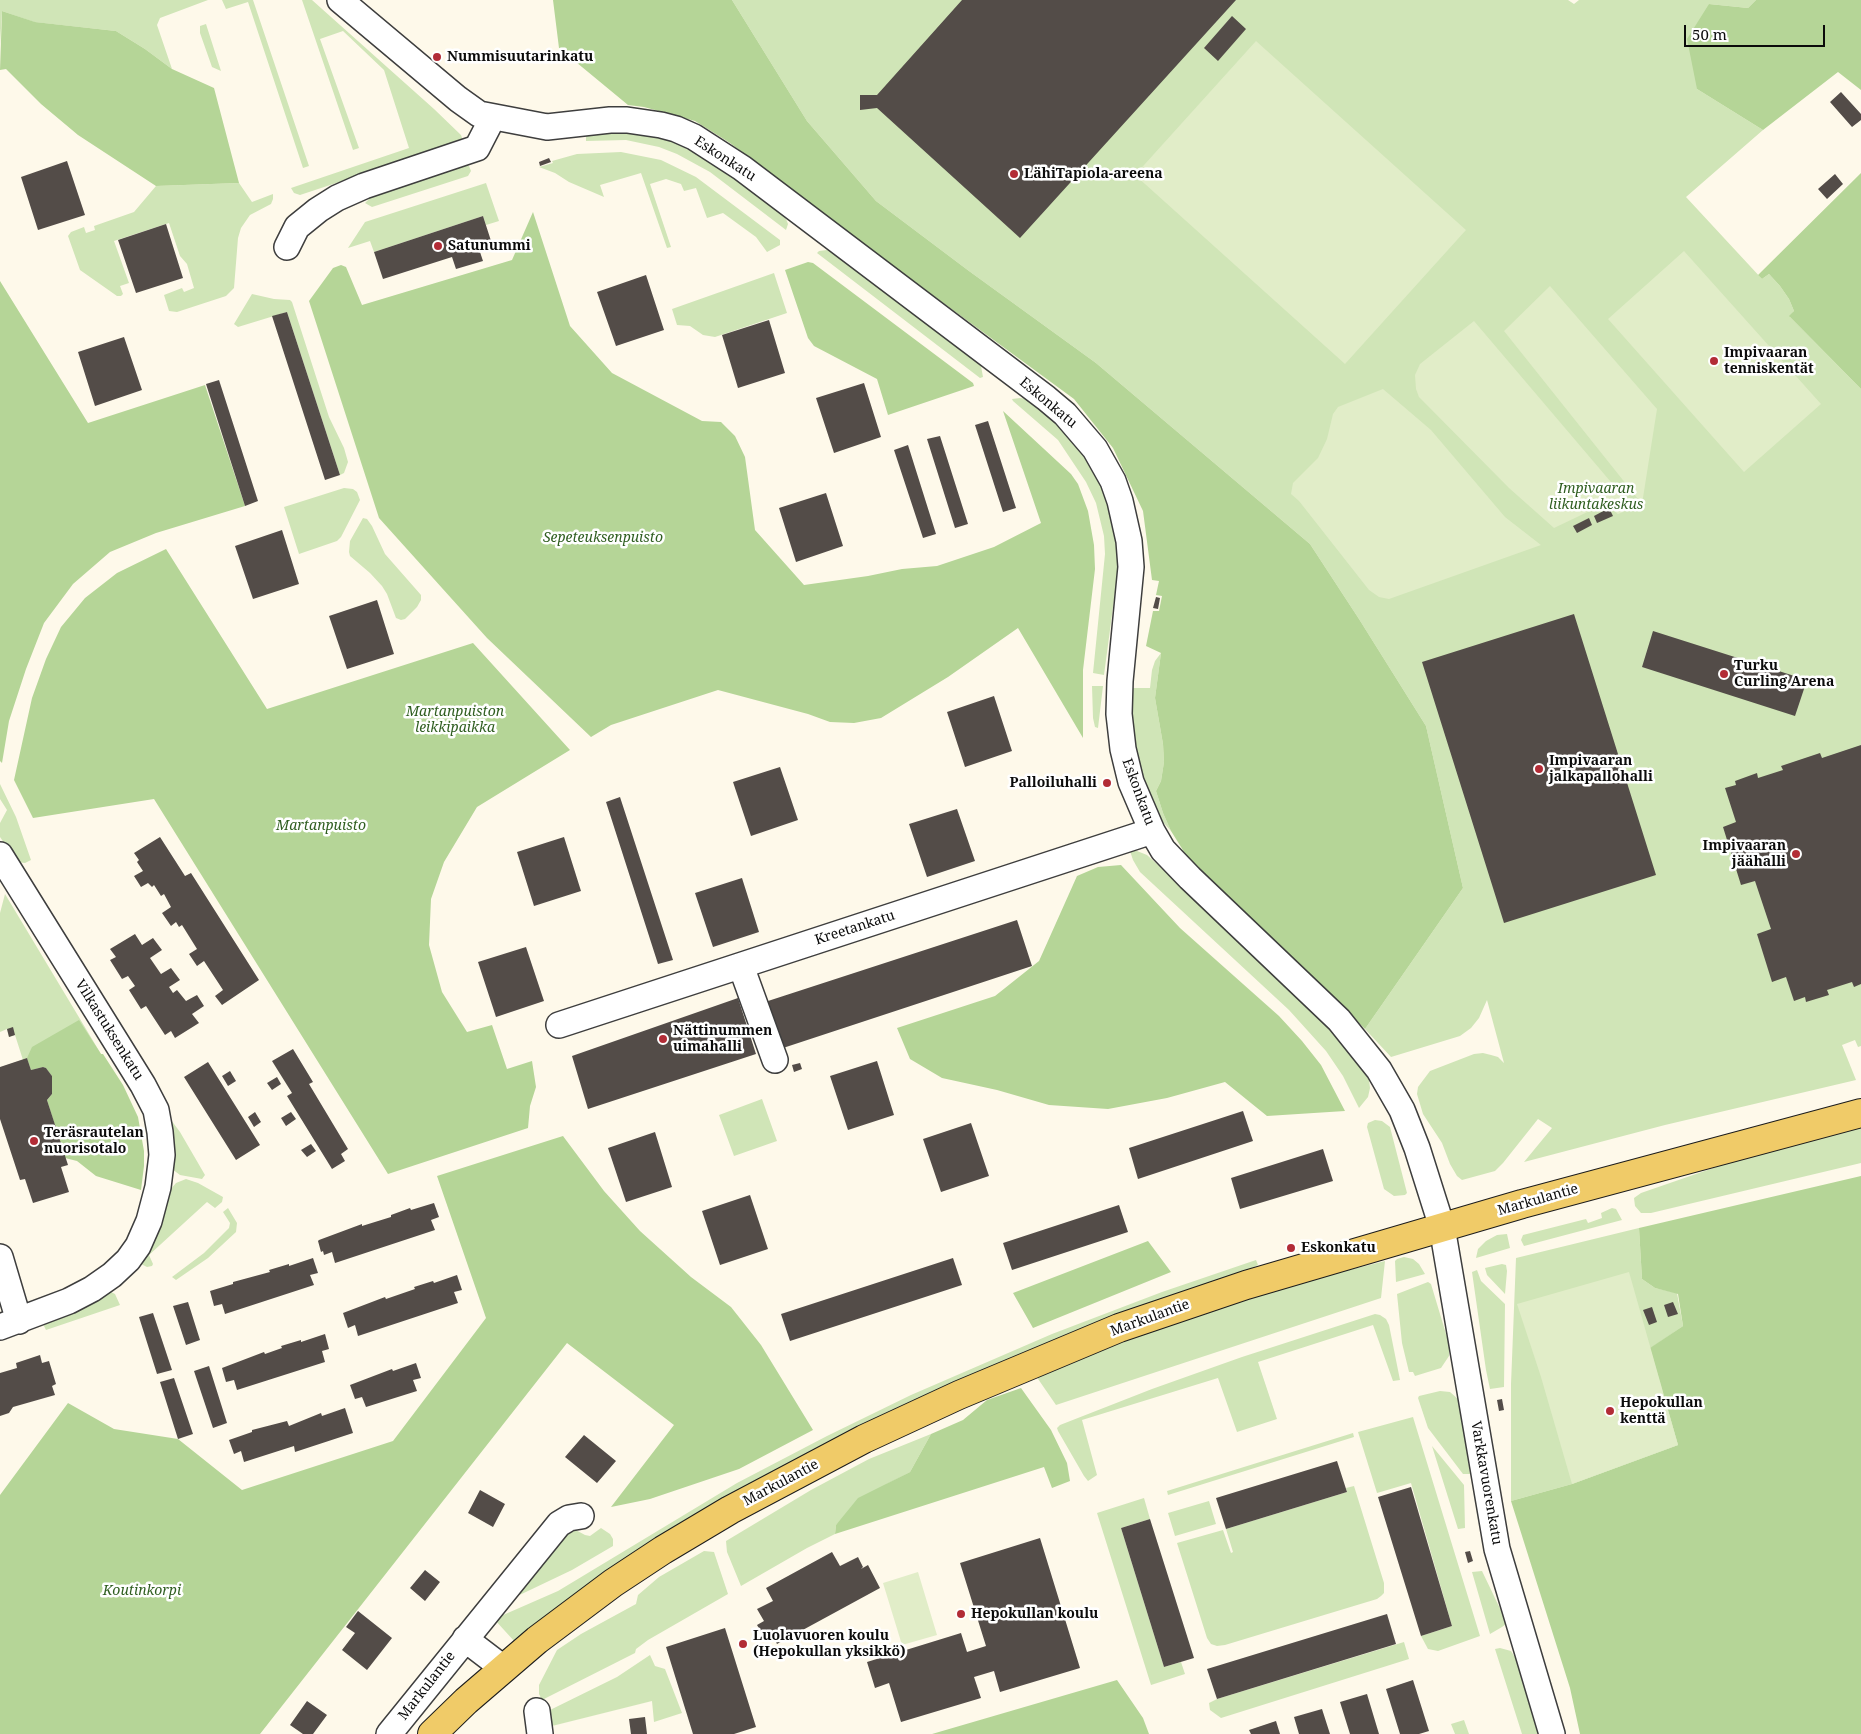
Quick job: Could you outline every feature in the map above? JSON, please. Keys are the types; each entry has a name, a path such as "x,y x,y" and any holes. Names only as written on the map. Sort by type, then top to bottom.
{"main road":[{"name":"Markulantie","path":"432,1734 503,1668 572,1614 663,1550 730,1510 864,1439 1026,1366 1119,1328 1246,1285 1623,1176 1861,1113"}],"street":[{"path":"287,247 297,227 337,198 364,186 477,148 493,117 479,114 458,99 340,0"},
{"name":"Eskonkatu","path":"493,117 547,127 627,120 661,125 694,137 742,168 1046,398 1081,430 1095,449 1112,481 1120,501 1129,541 1131,567 1120,681 1119,714 1122,742 1129,774 1152,831 1163,850 1177,865 1339,1020 1374,1064 1391,1089 1405,1118 1428,1179 1442,1227"},
{"name":"Kreetankatu","path":"559,1025 1152,831"},
{"name":"Vilkastuksenkatu","path":"0,855 138,1076 156,1110 162,1155 158,1187 149,1221 138,1246 128,1260 112,1275 69,1302 10,1324"},
{"path":"740,966 775,1060"},
{"name":"Varkkavuorenkatu","path":"1442,1227 1497,1549 1552,1734"},
{"path":"0,1258 10,1324"},
{"name":"Markulantie","path":"389,1734 559,1524 569,1518 581,1516"},
{"name":"Markulantie","path":"465,1638 503,1668"}],"green space":[{"path":"0,0 208,0 160,18 157,25 172,69 116,31 34,22 2,11 0,45"},
{"path":"222,0 253,0 309,166 303,168 248,2 226,9"},
{"path":"302,0 312,0 434,109 461,135 463,141 300,195 294,193 291,188 409,148 384,70 343,31 320,39 359,148 353,150"},
{"path":"553,0 732,0 807,121 876,201 1096,363 1310,544 1426,726 1463,888 1365,1029 1186,855 1171,831 1163,813 1156,791 1161,781 1164,762 1163,744 1155,698 1161,653 1146,646 1153,611 1159,611 1162,596 1156,595 1159,581 1152,580 1143,511 1113,448 1074,399 863,244 730,143 695,121 644,107 628,105 559,48"},
{"name":"Impivaaran liikuntakeskus","path":"732,0 1568,0 1574,4 1579,0 1756,0 1748,8 1709,4 1697,89 1763,130 1686,197 1762,279 1769,274 1780,286 1789,299 1794,311 1790,317 1861,389 1861,1046 1858,1047 1855,1040 1842,1045 1856,1080 1665,1125 1524,1162 1552,1128 1538,1119 1495,1171 1462,1180 1457,1176 1442,1143 1423,1114 1417,1094 1418,1087 1430,1071 1474,1054 1483,1053 1498,1057 1504,1063 1487,1000 1479,1018 1471,1028 1460,1036 1391,1057 1365,1029 1463,888 1426,726 1310,544 1096,363 876,201 807,121"},
{"path":"1756,0 1861,0 1861,90 1838,72 1763,130 1697,89 1687,39 1709,4 1748,8"},
{"path":"2,11 35,22 116,31 172,69 214,88 239,183 156,186 78,135 41,104 6,69 0,70"},
{"path":"206,24 221,71 212,67 200,33 200,26"},
{"path":"1256,41 1466,230 1345,364 1135,175"},
{"path":"616,132 646,134 665,138 711,161 779,211 788,224 786,230 710,172 677,154 659,147 626,140 586,141 586,134"},
{"path":"621,152 661,160 696,177 780,240 780,245 767,252 756,237 723,213 707,218 696,188 684,191 681,184 666,179 650,184 671,247 667,248 641,173 600,185 604,197 539,167 577,154"},
{"path":"467,165 471,171 468,176 372,207 365,203 371,197 384,191"},
{"path":"1861,173 1861,389 1789,316 1794,311 1789,299 1780,286 1769,274 1762,279 1758,275"},
{"path":"239,183 252,202 273,194 273,199 271,204 250,215 241,228 238,238 234,288 226,296 177,312 169,311 164,295 182,288 184,292 194,288 187,264 180,256 169,223 114,241 129,283 120,286 123,294 121,296 117,296 80,270 68,236 71,232 84,227 86,233 95,230 94,226 134,212 156,186"},
{"path":"486,183 499,221 486,225 483,216 374,252 370,241 348,248 365,222"},
{"name":"Sepeteuksenpuisto","path":"533,212 570,326 612,373 702,421 721,422 735,436 745,457 755,530 804,585 902,569 937,566 994,547 1041,523 1003,411 1071,474 1078,484 1088,511 1094,545 1095,569 1083,670 1083,738 1018,628 948,677 881,718 854,723 830,722 808,714 718,690 611,725 591,737 487,638 379,518 309,301 333,268 341,265 346,267 362,305 512,260"},
{"path":"827,250 836,252 975,358 981,366 983,377 980,378 817,253"},
{"name":"Impivaaran tenniskentät","path":"1684,251 1821,404 1744,472 1608,319"},
{"path":"808,262 813,263 973,383 974,386 888,415 877,379 814,346 808,338 785,270"},
{"path":"774,273 787,313 715,337 703,335 690,326 677,325 672,309"},
{"path":"0,281 88,423 205,385 245,506 156,533 110,552 73,584 44,623 9,721 2,763 0,761"},
{"path":"1550,286 1657,409 1642,504 1504,331"},
{"path":"252,294 274,299 290,300 292,302 329,417 344,448 348,462 344,473 340,475 287,312 238,327 234,324"},
{"path":"1474,321 1633,508 1618,514 1610,508 1600,506 1554,528 1509,488 1419,397 1416,389 1415,375 1420,364"},
{"path":"1383,389 1431,430 1505,517 1541,545 1389,599 1379,597 1369,590 1299,501 1291,494 1293,483 1318,458 1327,439 1333,414 1338,407"},
{"path":"1012,399 1028,399 1046,412 1079,444 1101,480 1110,508 1119,562 1104,675 1093,673 1105,554 1104,536 1096,503 1086,482 1058,440"},
{"path":"344,488 353,489 357,492 360,500 341,537 337,541 299,554 284,507"},
{"path":"363,518 367,519 372,526 385,554 421,595 421,600 417,607 405,619 396,618 382,586 350,556 350,541"},
{"name":"Martanpuisto","path":"166,549 267,709 473,643 570,750 477,807 444,862 431,899 429,945 442,992 467,1032 492,1025 507,1069 532,1061 536,1087 530,1106 528,1128 388,1174 154,799 33,818 14,780 32,698 46,659 61,627 85,598 117,573"},
{"path":"1161,653 1155,698 1163,744 1164,762 1161,781 1156,791 1171,831 1162,821 1149,797 1135,755 1132,730 1133,688 1150,688 1152,670 1155,661"},
{"path":"1092,686 1103,686 1098,728 1095,727 1093,718"},
{"path":"0,784 16,817 31,860 25,863 17,862 0,837 0,823 7,810 0,799"},
{"path":"1130,851 1137,851 1147,855 1321,1019 1346,1045 1369,1080 1368,1097 1359,1108 1343,1076 1326,1051 1289,1010 1140,872"},
{"path":"1121,865 1180,928 1279,1016 1302,1041 1321,1065 1345,1111 1267,1116 1225,1082 1167,1098 1108,1109 1049,1105 997,1090 942,1078 910,1059 897,1028 995,996 1039,961 1077,876 1098,867"},
{"path":"5,894 101,1054 52,1076 43,1067 31,1070 27,1058 23,1060 15,1035 9,1037 7,1029 0,1032 0,913"},
{"path":"79,1020 123,1085 138,1117 144,1151 141,1190 96,1176 77,1161 65,1158 47,1100 52,1094 52,1076 43,1067 31,1070 27,1058 32,1047"},
{"path":"762,1099 777,1141 734,1156 719,1115"},
{"path":"168,1116 180,1132 205,1175 202,1179 180,1175 172,1169"},
{"path":"1375,1120 1382,1121 1390,1127 1407,1193 1405,1195 1394,1196 1384,1189 1367,1127 1368,1123"},
{"path":"1861,1126 1861,1163 1651,1213 1641,1213 1635,1206 1634,1198 1641,1193 1722,1165"},
{"name":"Koutinkorpi","path":"563,1136 604,1191 640,1231 691,1277 731,1307 761,1345 813,1430 739,1469 650,1499 611,1507 674,1425 567,1343 260,1734 0,1734 0,1495 68,1403 114,1429 178,1439 242,1490 393,1441 486,1318 437,1176"},
{"path":"1861,1176 1861,1734 1580,1734 1570,1688 1511,1501 1572,1484 1678,1445 1650,1348 1683,1326 1678,1294 1655,1288 1642,1279 1639,1228"},
{"path":"186,1179 198,1183 223,1197 222,1202 215,1208 207,1202 149,1255 152,1266 147,1267 139,1263 170,1190 176,1183"},
{"path":"228,1208 237,1223 236,1232 208,1258 176,1280 172,1277 204,1253 229,1228 230,1223 223,1212"},
{"path":"1612,1208 1616,1209 1622,1220 1524,1246 1521,1240 1523,1235 1586,1219 1588,1223 1602,1218 1601,1213"},
{"path":"1639,1228 1642,1279 1655,1288 1677,1293 1683,1326 1651,1348 1678,1445 1572,1484 1511,1501 1511,1384 1516,1258"},
{"path":"1507,1234 1510,1248 1476,1258 1478,1249 1486,1241 1497,1235"},
{"path":"1148,1241 1171,1272 1033,1328 1013,1293"},
{"path":"1404,1257 1413,1259 1419,1264 1425,1274 1396,1282 1395,1261"},
{"path":"1256,1260 1258,1265 1236,1276 1107,1320 515,1642 494,1619 558,1591 737,1483 911,1395 1052,1334 1162,1292"},
{"path":"1385,1261 1381,1298 1056,1405 1036,1376 1125,1339 1191,1316 1301,1282"},
{"path":"1502,1264 1506,1265 1507,1271 1505,1294 1487,1275 1485,1268"},
{"path":"1477,1270 1481,1281 1505,1304 1504,1387 1490,1389 1472,1272"},
{"name":"Hepokullan kenttä","path":"1629,1272 1678,1445 1572,1484 1541,1377 1517,1304"},
{"path":"1428,1282 1431,1284 1449,1344 1449,1356 1441,1368 1415,1376 1413,1372 1409,1372 1402,1343 1397,1294"},
{"path":"109,1291 115,1294 120,1305 46,1330 43,1323"},
{"path":"1375,1314 1386,1319 1389,1325 1400,1380 1393,1381 1373,1325 1258,1362 1277,1419 1237,1432 1218,1378 1082,1420 1097,1475 1088,1481 1058,1431 1057,1428 1060,1425 1152,1389 1242,1357"},
{"path":"1021,1388 1051,1430 1067,1463 1070,1481 1052,1488 1044,1467 835,1534 836,1525 858,1498 910,1472 931,1434 963,1420 987,1400"},
{"path":"1440,1391 1450,1392 1458,1399 1460,1404 1470,1474 1463,1474 1428,1428 1418,1398 1419,1396"},
{"path":"1413,1417 1480,1636 1438,1651 1428,1649 1421,1636 1452,1626 1411,1483 1377,1493 1358,1432"},
{"path":"1353,1433 1354,1437 1168,1495 1167,1491"},
{"path":"931,1434 910,1472 887,1484 836,1525 835,1534 741,1586 727,1552 726,1541 811,1490 869,1459"},
{"path":"1432,1446 1464,1485 1465,1528 1458,1529"},
{"path":"1354,1486 1384,1583 1384,1593 1377,1599 1225,1645 1217,1646 1211,1644 1207,1638 1177,1543 1223,1530 1231,1553 1233,1552 1226,1529 1347,1492 1346,1488"},
{"path":"1144,1498 1150,1519 1121,1528 1164,1667 1181,1662 1185,1674 1151,1685 1097,1513"},
{"path":"1209,1501 1216,1524 1175,1536 1168,1513"},
{"path":"572,1528 590,1536 601,1528 610,1534 613,1539 613,1546 572,1570 507,1601 558,1536"},
{"path":"704,1551 714,1552 728,1594 648,1640 636,1649 635,1653 542,1700 539,1694 539,1685 557,1650 581,1634 636,1604 638,1595 659,1577"},
{"path":"1482,1571 1506,1621 1506,1624 1490,1634 1472,1572"},
{"path":"918,1572 937,1635 902,1645 883,1583"},
{"path":"1404,1642 1409,1659 1221,1718 1210,1710 1209,1703 1217,1699"},
{"path":"1500,1648 1511,1651 1516,1659 1540,1734 1522,1734 1495,1649"},
{"path":"650,1655 655,1666 665,1669 682,1713 654,1722 652,1701 548,1727 548,1711 617,1677"},
{"path":"1117,1680 1143,1718 1149,1734 932,1734"},
{"path":"1464,1720 1469,1734 1455,1734 1451,1724"}],"building":[{"name":"LähiTapiola-areena","path":"962,0 1236,0 1020,238 877,108 860,110 860,95 877,95"},
{"path":"1232,16 1246,29 1218,61 1204,48"},
{"path":"1841,92 1861,114 1861,120 1852,127 1830,102"},
{"path":"549,158 551,162 540,166 539,162"},
{"path":"67,161 85,215 38,230 21,177"},
{"path":"1835,174 1843,184 1827,199 1818,189"},
{"name":"Satunummi","path":"483,216 492,244 479,249 483,261 456,269 452,257 383,279 374,252"},
{"path":"166,224 183,278 136,293 118,240"},
{"path":"646,275 664,330 616,346 597,292"},
{"path":"287,312 340,475 325,480 272,316"},
{"path":"769,320 785,373 738,388 722,335"},
{"path":"124,337 142,390 95,406 78,352"},
{"path":"219,380 258,501 245,506 206,384"},
{"path":"864,383 881,437 834,453 816,398"},
{"path":"988,421 1016,508 1003,512 975,425"},
{"path":"940,436 968,524 955,528 927,439"},
{"path":"908,445 936,534 923,538 894,450"},
{"path":"826,493 843,546 796,562 779,508"},
{"path":"1609,508 1613,516 1597,523 1594,516"},
{"path":"1589,518 1592,525 1577,533 1573,526"},
{"path":"282,530 299,584 253,599 235,546"},
{"path":"1156,597 1160,598 1158,609 1153,608"},
{"path":"377,600 394,654 347,669 329,616"},
{"name":"Impivaaran jalkapallohalli","path":"1574,614 1656,875 1504,923 1422,662"},
{"name":"Turku Curling Arena","path":"1653,631 1807,680 1795,716 1642,667"},
{"path":"994,696 1012,751 965,767 947,712"},
{"name":"Impivaaran jäähalli","path":"1861,745 1861,984 1854,987 1852,982 1827,990 1829,995 1806,1002 1805,997 1794,1001 1786,977 1772,982 1757,934 1771,929 1755,881 1741,885 1723,827 1736,822 1725,788 1736,785 1735,781 1757,773 1758,778 1783,770 1781,766 1820,753 1822,758"},
{"path":"780,767 798,820 751,836 733,782"},
{"path":"620,797 673,960 658,964 606,802"},
{"path":"957,809 975,861 927,877 909,824"},
{"path":"160,837 185,876 191,873 259,980 222,1005 215,996 223,990 204,961 197,966 189,954 197,949 182,925 179,927 176,922 171,926 162,913 171,907 164,894 161,896 154,885 152,887 148,883 141,887 134,876 143,871 134,853"},
{"path":"564,837 581,891 534,906 517,852"},
{"path":"742,878 759,932 713,947 695,893"},
{"path":"1017,920 1032,966 783,1048 768,1001"},
{"path":"135,934 142,945 153,938 162,950 150,958 161,974 171,968 180,980 169,987 173,993 177,990 186,1001 197,995 204,1006 192,1014 199,1023 175,1038 171,1031 165,1035 146,1006 141,1009 129,990 135,986 128,976 122,979 110,960 116,957 110,949"},
{"path":"526,947 544,1001 496,1017 478,962"},
{"path":"738,998 756,1054 588,1109 572,1056"},
{"path":"13,1027 15,1035 9,1037 7,1029"},
{"path":"293,1049 313,1082 309,1084 348,1149 341,1154 345,1161 332,1169 287,1096 292,1093 272,1061"},
{"name":"Teräsrautelan nuorisotalo","path":"27,1058 31,1070 43,1067 52,1076 52,1094 47,1100 68,1165 61,1167 69,1192 33,1203 25,1179 20,1180 0,1119 0,1067"},
{"path":"877,1061 894,1115 848,1130 830,1076"},
{"path":"208,1062 260,1145 236,1160 184,1077"},
{"path":"800,1063 802,1069 794,1072 792,1065"},
{"path":"230,1071 236,1081 228,1086 222,1076"},
{"path":"277,1077 281,1084 272,1090 267,1083"},
{"path":"1243,1111 1253,1141 1138,1179 1129,1148"},
{"path":"255,1112 261,1122 254,1127 248,1117"},
{"path":"291,1112 296,1119 286,1126 281,1118"},
{"path":"971,1123 989,1176 941,1192 923,1139"},
{"path":"655,1132 672,1187 626,1202 608,1148"},
{"path":"311,1144 316,1151 307,1157 301,1150"},
{"path":"1323,1149 1333,1181 1240,1209 1231,1178"},
{"path":"750,1195 768,1249 720,1265 702,1211"},
{"path":"434,1203 439,1217 431,1220 435,1230 335,1263 332,1252 324,1255 323,1251 321,1252 319,1240 362,1224 362,1226 391,1217 391,1215 410,1208 411,1210"},
{"path":"1119,1205 1128,1232 1012,1270 1003,1243"},
{"path":"313,1258 318,1273 310,1275 314,1285 225,1314 222,1304 214,1306 210,1291 233,1284 233,1282 270,1272 269,1270"},
{"path":"953,1258 962,1285 790,1341 781,1314"},
{"path":"457,1275 462,1290 454,1292 458,1303 358,1336 355,1325 348,1328 343,1313 385,1297 386,1299 415,1289 414,1287 433,1281 434,1283"},
{"path":"188,1302 200,1340 186,1345 173,1306"},
{"path":"1673,1302 1678,1314 1668,1317 1664,1305"},
{"path":"1652,1307 1657,1322 1649,1325 1643,1310"},
{"path":"153,1313 172,1370 157,1374 139,1317"},
{"path":"325,1334 329,1349 322,1351 325,1362 237,1390 234,1380 226,1382 222,1368 264,1352 265,1354 282,1348 281,1346"},
{"path":"40,1355 42,1363 49,1361 56,1384 52,1386 55,1395 13,1407 9,1413 0,1416 0,1373 17,1368 16,1363"},
{"path":"416,1363 421,1378 413,1380 417,1391 366,1407 362,1397 355,1399 350,1385 392,1369 393,1371"},
{"path":"209,1366 227,1423 213,1428 194,1371"},
{"path":"174,1378 193,1434 178,1439 160,1382"},
{"path":"1502,1399 1504,1410 1499,1411 1497,1400"},
{"path":"345,1408 353,1433 295,1452 294,1446 244,1462 241,1451 234,1454 229,1440 252,1432 252,1430 287,1421 289,1426 321,1413 322,1416"},
{"path":"584,1435 616,1461 597,1483 565,1457"},
{"path":"1337,1461 1347,1492 1226,1529 1216,1498"},
{"path":"1411,1487 1452,1626 1421,1636 1378,1497"},
{"path":"480,1490 505,1504 493,1527 468,1513"},
{"path":"1150,1519 1194,1658 1164,1667 1121,1528"},
{"path":"1040,1538 1080,1668 1000,1692 994,1671 974,1677 981,1698 901,1722 889,1683 875,1688 867,1662 961,1633 967,1652 986,1646 960,1563"},
{"path":"1470,1551 1473,1561 1468,1563 1465,1552"},
{"path":"832,1552 840,1566 858,1557 863,1567 861,1569 868,1565 880,1588 777,1644 771,1633 764,1637 757,1625 764,1621 757,1609 773,1601 766,1588"},
{"path":"425,1570 440,1582 425,1601 410,1588"},
{"path":"358,1611 392,1638 367,1670 342,1650 355,1633 346,1627"},
{"path":"1387,1614 1396,1644 1217,1699 1207,1669"},
{"path":"725,1628 756,1727 734,1734 693,1734 666,1647"},
{"path":"1413,1680 1429,1731 1419,1734 1400,1734 1386,1689"},
{"path":"1367,1694 1379,1734 1350,1734 1340,1702"},
{"path":"307,1701 327,1715 313,1734 303,1734 290,1725"},
{"path":"1322,1709 1330,1734 1299,1734 1294,1717"},
{"path":"645,1717 647,1734 631,1734 629,1719"},
{"path":"1276,1721 1280,1734 1251,1734 1249,1730"}],"place":[{"name":"Nummisuutarinkatu","path":"437,57"},
{"name":"LähiTapiola-areena","path":"1014,174"},
{"name":"Satunummi","path":"438,246"},
{"name":"Impivaaran tenniskentät","path":"1714,361"},
{"name":"Turku Curling Arena","path":"1724,674"},
{"name":"Impivaaran jalkapallohalli","path":"1539,769"},
{"name":"Palloiluhalli","path":"1107,783"},
{"name":"Impivaaran jäähalli","path":"1796,854"},
{"name":"Nättinummen uimahalli","path":"663,1039"},
{"name":"Teräsrautelan nuorisotalo","path":"34,1141"},
{"name":"Eskonkatu","path":"1291,1248"},
{"name":"Hepokullan kenttä","path":"1610,1411"},
{"name":"Hepokullan koulu","path":"961,1614"},
{"name":"Luolavuoren koulu (Hepokullan yksikkö)","path":"743,1644"}],"park label":[{"name":"Martanpuiston leikkipaikka","path":"455,720"}]}
